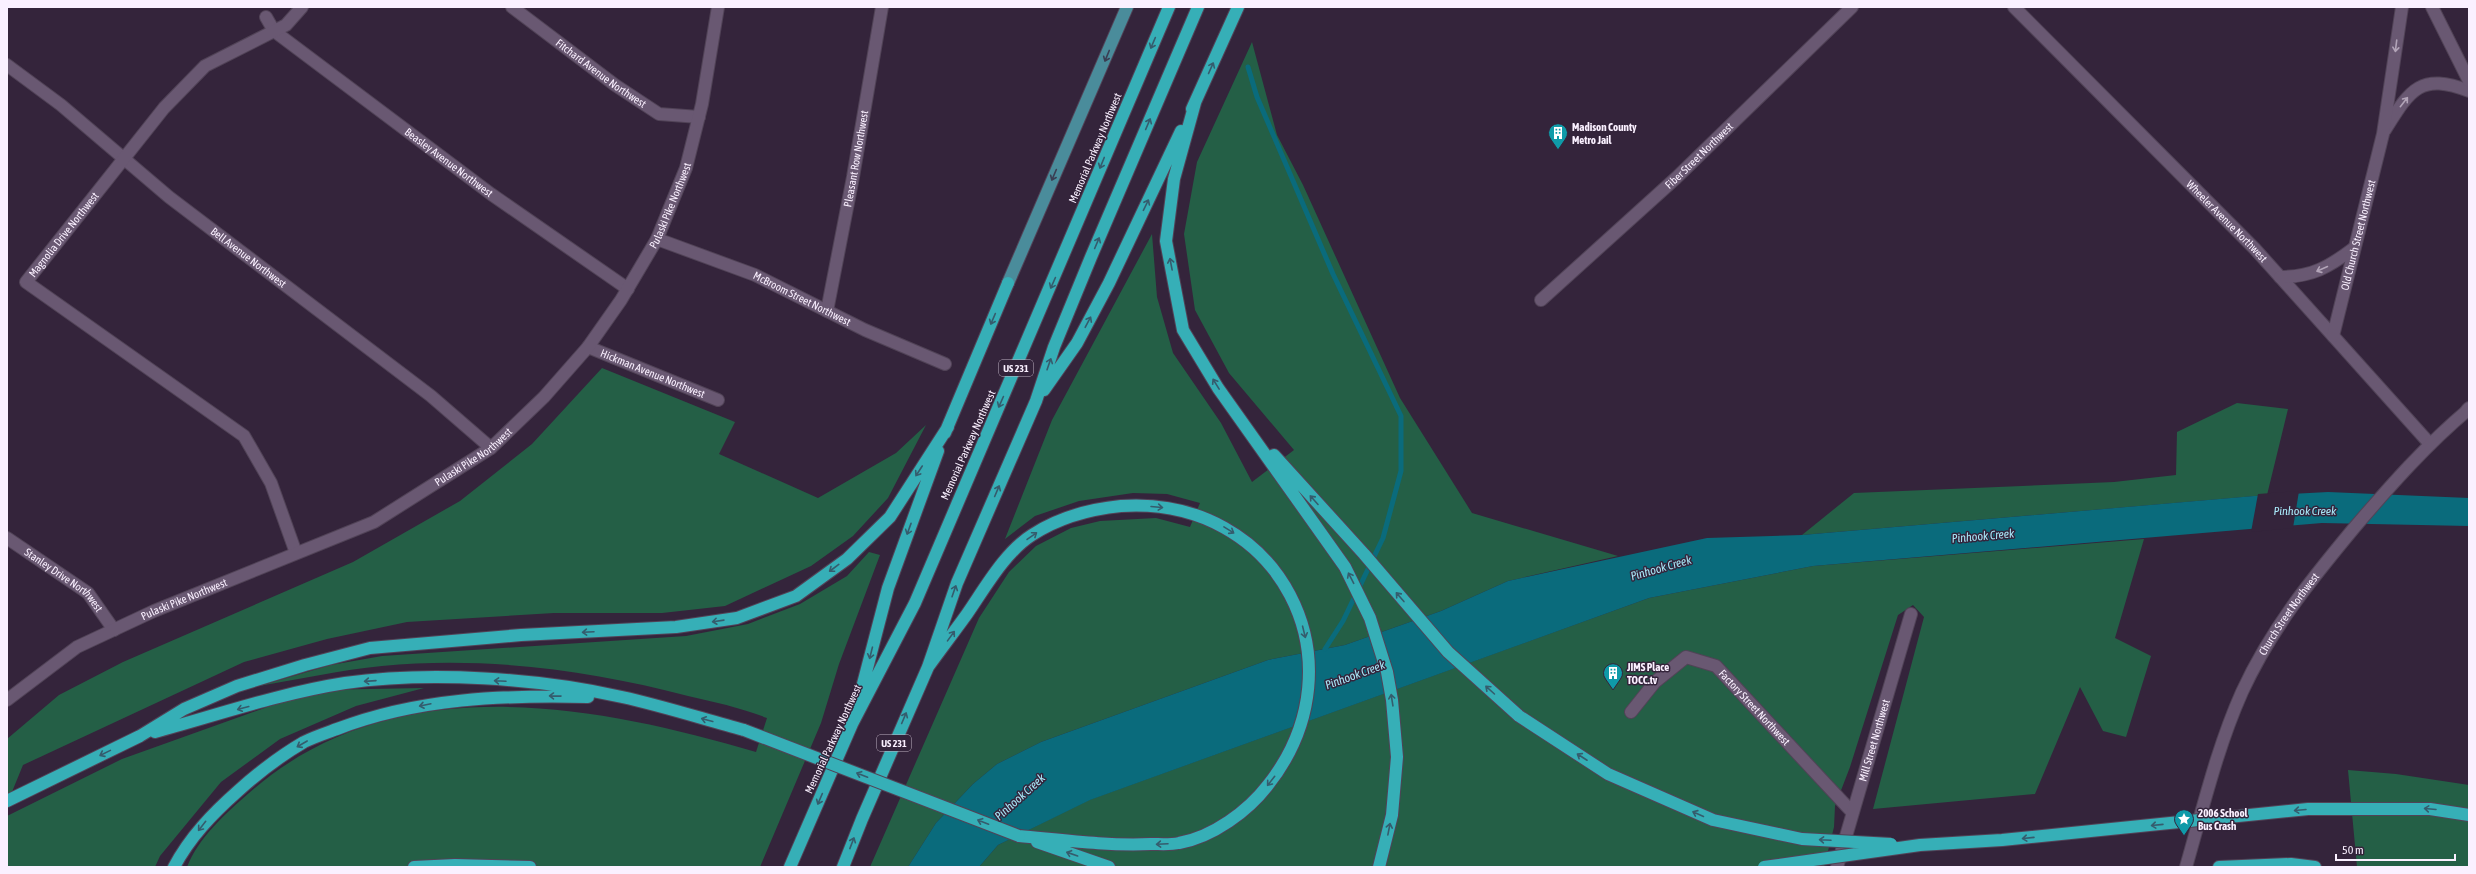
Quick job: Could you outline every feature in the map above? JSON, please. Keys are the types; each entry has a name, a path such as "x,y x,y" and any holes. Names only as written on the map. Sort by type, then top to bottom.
{"highway":[{"name":"Memorial Parkway Northwest","path":"790,867 852,724 915,603 1168,7"},
{"name":"US 231","path":"843,867 928,667 957,583 1036,401 1054,347 1198,7"},
{"path":"1036,401 1077,343 1109,283 1195,104 1238,7"},
{"path":"1195,104 1174,179 1166,242 1183,330 1238,416 1274,461 1448,652 1519,716 1608,774 1713,820 1802,839 1920,845"},
{"path":"852,724 888,588 948,427 1008,283"},
{"path":"7,801 140,736 184,709 238,686 306,665 370,648 521,635 676,627 737,618 781,602 796,596 847,559 890,517 948,427"},
{"path":"1274,461 1345,567 1370,618 1387,672 1392,700 1397,757 1392,815 1379,867"},
{"path":"928,667 995,571 1030,536 1077,515 1116,507 1155,506 1194,513 1228,529 1258,552 1281,579 1298,613 1304,633 1309,676 1303,718 1288,757 1263,792 1248,806 1215,829 1179,843 1120,846 1019,836"},
{"path":"140,736 273,699 345,683 427,677 546,683 622,697 744,730 1019,836 1109,867"},
{"path":"174,867 183,851 209,816 260,772 304,742 368,717 445,701 529,696 622,697"},
{"path":"1764,867 1920,845 2002,840 2308,809 2430,809 2469,815"},
{"path":"2219,867 2291,864 2315,867"},
{"path":"414,867 455,865 530,867"}],"main road":[{"path":"1008,283 1127,7"}],"street":[{"name":"Magnolia Drive Northwest","path":"296,553 271,483 244,436 26,282 164,108 205,66 286,25 302,7"},
{"name":"Fitchard Avenue Northwest","path":"512,7 615,85 660,114 699,117"},
{"name":"Pulaski Pike Northwest","path":"7,700 77,647 154,611 374,522 491,448 544,397 588,347 628,289 657,239 686,168 699,117 718,7"},
{"name":"Pleasant Row Northwest","path":"827,311 853,177 882,7"},
{"name":"Fiber Street Northwest","path":"1541,300 1676,178 1852,7"},
{"name":"Wheeler Avenue Northwest","path":"2014,7 2280,277 2430,444"},
{"name":"Old Church Street Northwest","path":"2333,336 2383,134 2402,7"},
{"path":"2432,7 2469,81"},
{"path":"266,18 274,31"},
{"name":"Beasley Avenue Northwest","path":"274,31 491,194 628,289"},
{"name":"Bell Avenue Northwest","path":"7,65 61,105 123,160 432,396 491,448"},
{"name":"Old Church Street Northwest","path":"2383,134 2407,98 2425,84 2445,83 2469,91"},
{"name":"McBroom Street Northwest","path":"657,239 755,275 827,311 945,364"},
{"path":"2280,277 2299,277 2312,274 2329,266 2354,248"},
{"name":"Hickman Avenue Northwest","path":"588,347 718,400"},
{"name":"Church Street Northwest","path":"2186,867 2216,762 2242,693 2261,654 2304,587 2397,478 2430,444 2469,409"},
{"name":"Stanley Drive Northwest","path":"7,538 88,593 114,630"},
{"name":"Mill Street Northwest","path":"1837,867 1911,614"},
{"name":"Factory Street Northwest","path":"1631,712 1655,682 1686,657 1716,666 1852,812"}],"green space":[{"path":"1252,42 1277,135 1303,185 1400,398 1472,513 1618,556 1508,581 1441,611 1345,645 1268,660 1041,742 997,764 973,784 936,823 908,867 870,867 979,618 1009,572 1036,546 1071,528 1100,521 1156,518 1190,527 1200,503 1167,494 1133,493 1079,501 1035,516 1005,539 1052,420 1152,234 1157,297 1173,353 1221,423 1252,482 1294,450 1229,373 1195,310 1184,234 1197,162"},
{"path":"602,368 735,422 719,454 818,498 896,453 926,425 888,498 853,536 811,566 725,606 662,613 554,613 407,622 327,639 244,662 23,765 7,804 7,739 59,695 123,662 353,562 460,501 532,444"},
{"path":"2237,403 2288,409 2267,495 1802,535 1854,493 2114,482 2176,475 2177,432"},
{"path":"2144,539 2115,638 2151,656 2126,737 2103,731 2080,687 2035,794 1873,809 1924,617 1913,605 1898,615 1850,767 1835,806 1834,827 1824,867 979,867 998,845 1089,800 1649,598 1813,566"},
{"path":"869,552 880,555 839,664 821,723 760,867 187,867 198,846 222,818 249,793 305,753 365,727 428,712 494,707 560,710 627,720 756,752 767,718 747,711 651,687 575,672 498,664 420,663 351,670 259,686 331,665 382,656 686,636 748,624 800,604 847,576"},
{"path":"424,688 356,706 280,739 221,782 160,856 155,867 7,867 7,816 122,759 315,690"},
{"path":"2348,770 2396,774 2469,785 2469,867 2357,867"}],"water":[{"name":"Pinhook Creek","path":"2328,492 2469,498 2469,526 2322,523 1813,566 1649,598 1090,800 998,845 979,867 908,867 936,823 973,784 997,764 1041,742 1268,660 1345,645 1441,611 1508,581 1707,538 1802,535 2254,496"}],"pier":[{"path":"2299,491 2293,528 2251,532 2258,494"}],"waterway":[{"path":"1248,67 1257,97 1333,274 1401,416 1401,471 1383,538 1343,621 1325,649"}],"place":[{"name":"Madison County Metro Jail","path":"1558,150"},
{"name":"JIMS Place TOCC.tv","path":"1613,690"},
{"name":"2006 School Bus Crash","path":"2184,836"}]}
